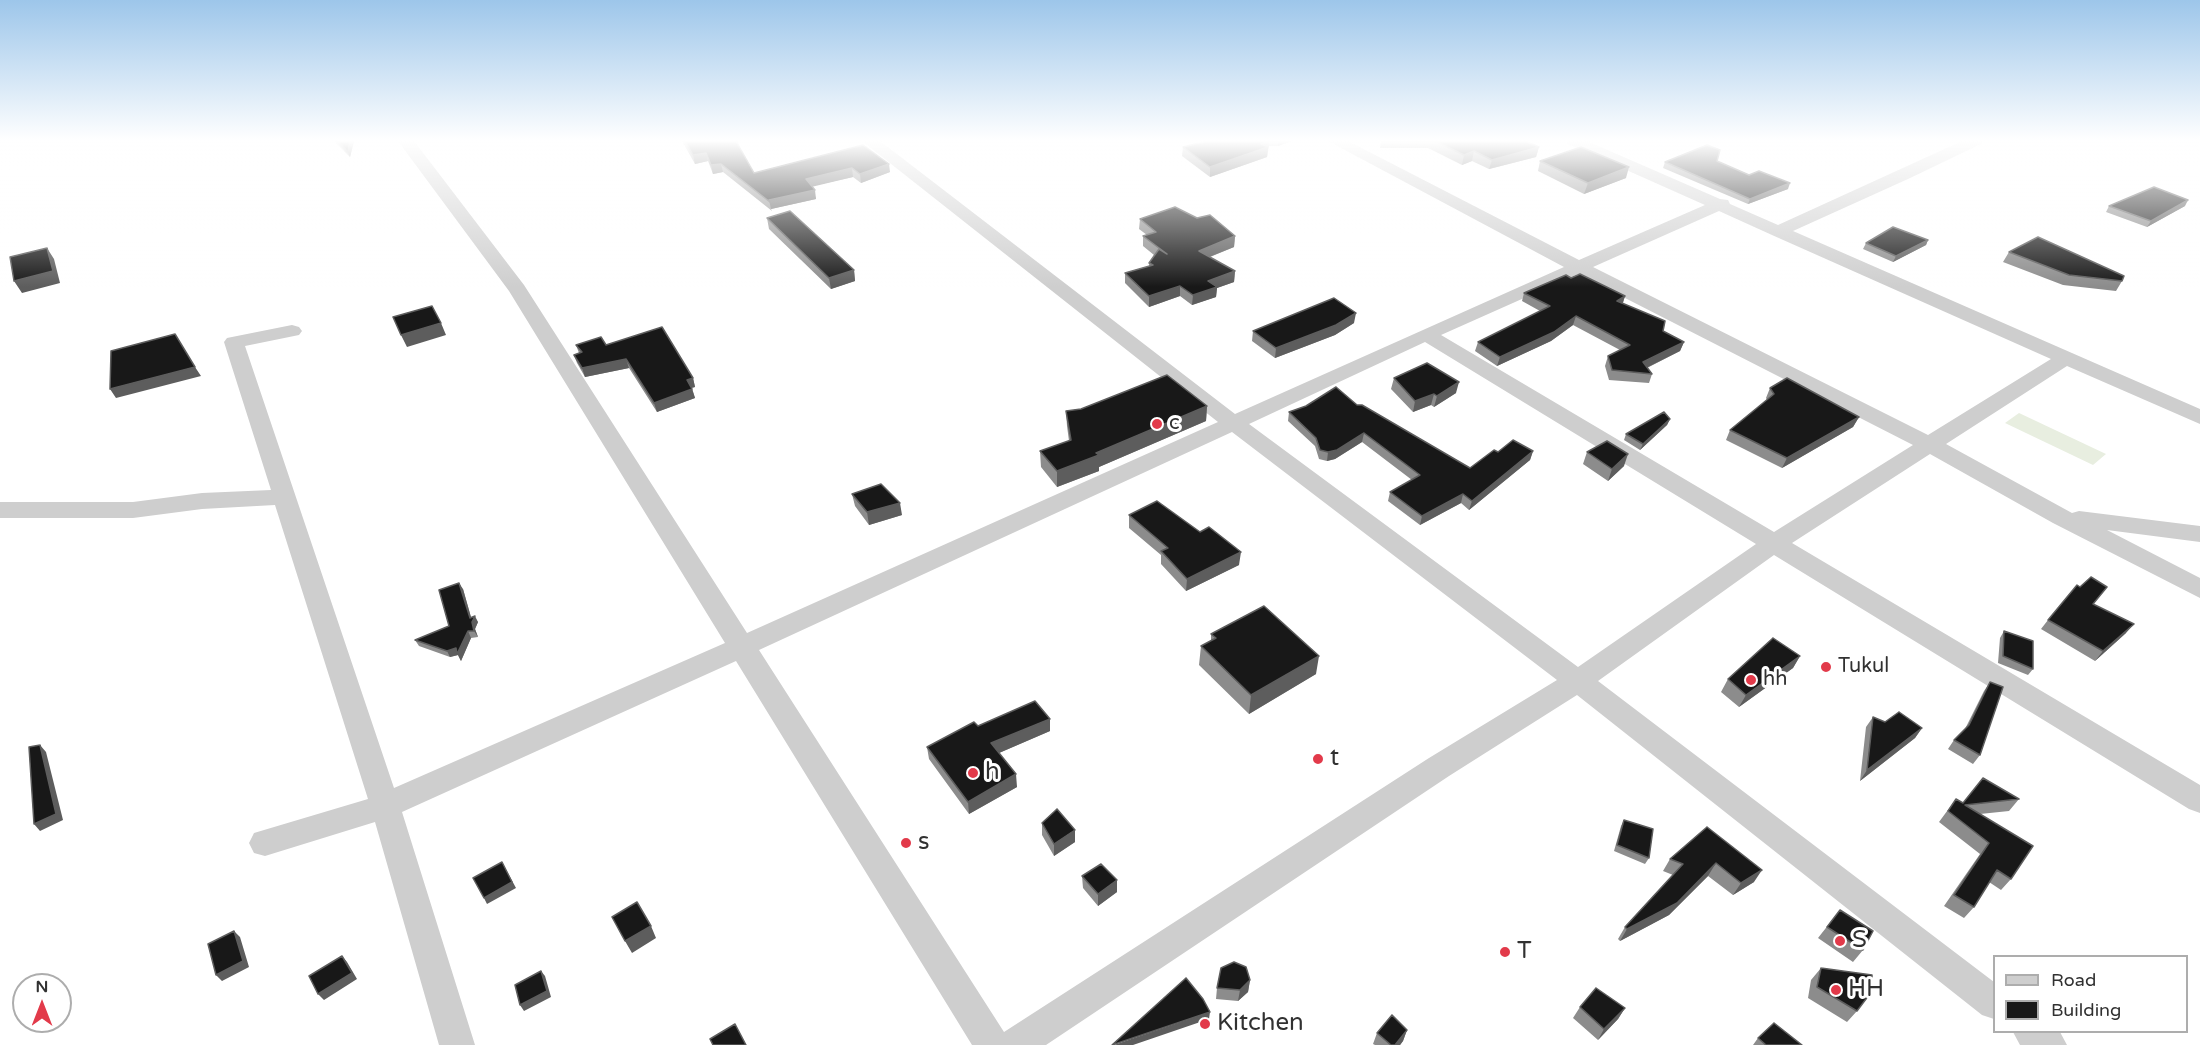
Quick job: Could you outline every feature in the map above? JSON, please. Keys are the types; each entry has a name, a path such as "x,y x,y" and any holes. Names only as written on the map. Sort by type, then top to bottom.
{"street":[{"path":"443,190 517,289 992,1045"},
{"path":"933,190 1235,424 1578,681 1993,1001"},
{"path":"1429,190 1930,445 2061,517 2200,589"},
{"path":"1689,190 2200,417"},
{"path":"1778,231 1868,190"},
{"path":"265,843 385,806 1235,424 1576,266 1722,204"},
{"path":"292,331 234,342 385,806 457,1045"},
{"path":"1426,334 2200,800"},
{"path":"1015,1045 1438,767 1578,681 1773,544 2066,357"},
{"path":"0,510 133,510 202,501 286,497"},
{"path":"2061,517 2200,534"},
{"path":"2032,1033 2049,1045"}],"shaded area":[{"path":"2019,413 2106,454 2093,465 2005,423"}],"building":[{"path":"754,190 815,190 769,200 770,202"},
{"path":"1729,190 1773,190 1750,199"},
{"path":"2147,190 2161,190 2188,200 2151,221 2109,206"},
{"path":"1175,207 1197,218 1210,215 1235,236 1199,251 1235,271 1208,281 1217,287 1193,295 1180,286 1149,296 1125,273 1153,265 1149,263 1159,249 1167,254 1143,236 1156,232 1140,219"},
{"path":"790,211 854,270 829,278 767,218"},
{"path":"1893,227 1928,240 1896,256 1866,243"},
{"path":"2038,237 2124,276 2122,281 2069,275 2009,252"},
{"path":"47,248 53,271 14,281 10,257"},
{"path":"1580,274 1625,296 1617,301 1665,321 1663,331 1684,342 1643,362 1652,374 1612,370 1608,356 1630,345 1576,316 1554,332 1500,357 1478,342 1550,306 1524,293 1566,275 1571,278"},
{"path":"1334,298 1356,313 1336,325 1276,348 1253,331"},
{"path":"432,306 441,323 401,335 393,317"},
{"path":"662,327 693,378 687,380 692,389 654,403 626,359 582,368 574,355 582,352 576,345 601,337 606,345"},
{"path":"175,334 195,367 110,389 111,351"},
{"path":"1427,363 1459,382 1437,396 1434,394 1415,401 1394,378"},
{"path":"1167,375 1207,406 1096,453 1099,455 1057,471 1040,451 1071,440 1066,411 1081,409"},
{"path":"1787,378 1859,417 1787,458 1730,430 1774,394 1770,388"},
{"path":"1336,387 1357,405 1362,405 1470,468 1494,450 1498,452 1513,440 1533,451 1472,501 1463,494 1422,516 1390,492 1420,475 1364,433 1337,450 1328,452 1320,450 1316,438 1289,412 1306,406"},
{"path":"1664,412 1670,419 1643,444 1626,434"},
{"path":"1607,441 1628,454 1612,469 1587,452"},
{"path":"881,484 900,503 867,512 852,494"},
{"path":"1157,501 1200,532 1209,527 1241,552 1187,579 1161,551 1168,548 1129,515"},
{"path":"2091,577 2107,587 2093,604 2134,624 2103,651 2048,620 2077,585 2080,587"},
{"path":"459,583 470,618 475,616 472,622 474,631 468,631 457,654 456,648 447,651 415,640 449,626 439,590"},
{"path":"1264,606 1319,656 1251,695 1201,646 1216,638 1211,634"},
{"path":"2004,631 2033,641 2033,669 2003,656"},
{"path":"1773,638 1800,656 1746,695 1728,679"},
{"path":"1990,682 2003,687 1980,755 1954,740 1969,725"},
{"path":"1035,701 1050,719 991,743 1016,774 968,802 927,747 974,722 978,726"},
{"path":"1899,712 1922,728 1867,770 1873,717 1885,722"},
{"path":"40,745 56,814 34,824 29,747"},
{"path":"1983,778 2019,799 1965,805 2033,846 2011,879 1997,870 1974,907 1954,895 1989,843 1948,811 1956,799 1963,803"},
{"path":"1057,809 1075,830 1054,844 1042,823"},
{"path":"1624,820 1653,829 1649,858 1617,845"},
{"path":"1707,827 1762,870 1741,883 1716,863 1677,903 1627,929 1625,927 1683,864 1670,859"},
{"path":"502,862 512,882 484,898 473,878"},
{"path":"1101,864 1117,880 1098,894 1082,876"},
{"path":"637,902 651,926 625,941 612,917"},
{"path":"1840,910 1873,931 1863,950 1827,927"},
{"path":"234,931 243,961 216,975 208,944"},
{"path":"342,956 352,973 318,994 309,976"},
{"path":"1234,962 1246,967 1250,980 1240,990 1217,988 1221,968"},
{"path":"1821,968 1872,975 1872,991 1857,1011 1817,987"},
{"path":"541,971 547,991 520,1005 515,985"},
{"path":"1186,978 1210,1012 1112,1045"},
{"path":"1596,988 1625,1008 1604,1029 1580,1007"},
{"path":"1392,1015 1407,1030 1395,1045 1391,1045 1377,1033"},
{"path":"1774,1023 1802,1045 1766,1045 1758,1038"},
{"path":"735,1024 746,1045 713,1045 710,1039"}],"place":[{"name":"c","path":"1157,424"},
{"name":"Tukul","path":"1826,667"},
{"name":"hh","path":"1751,680"},
{"name":"t","path":"1318,759"},
{"name":"h","path":"973,773"},
{"name":"s","path":"906,843"},
{"name":"S","path":"1840,941"},
{"name":"T","path":"1505,952"},
{"name":"HH","path":"1836,990"},
{"name":"Kitchen","path":"1205,1024"}]}
